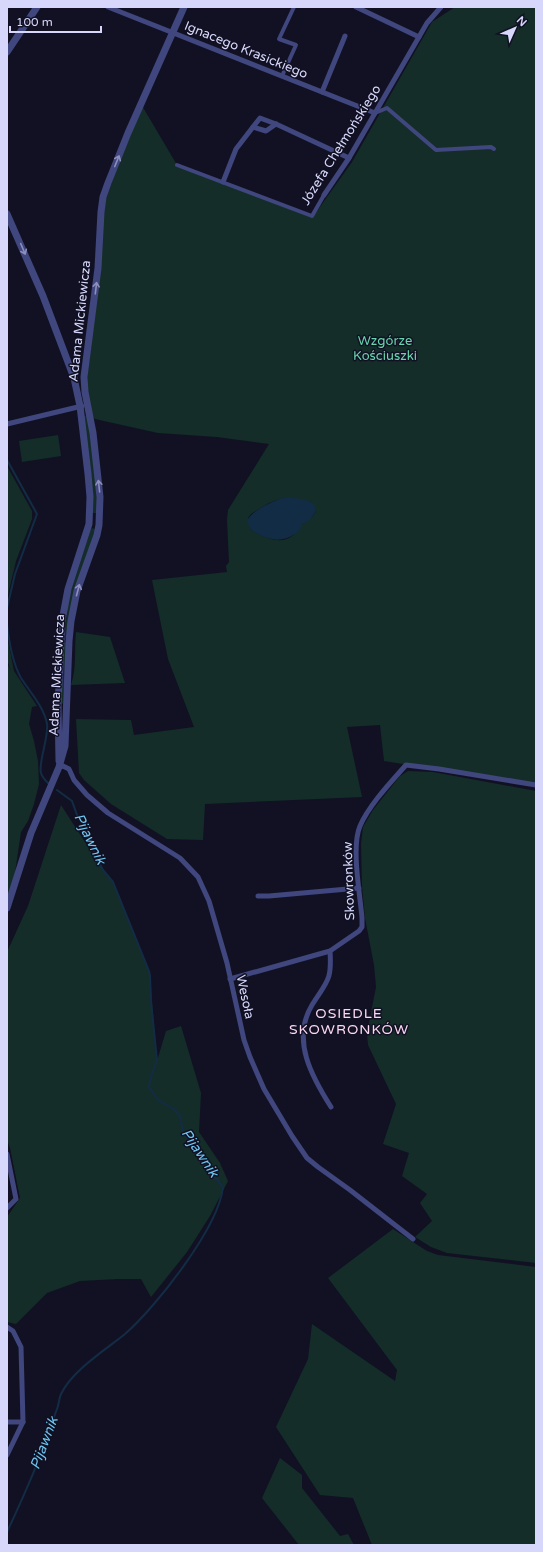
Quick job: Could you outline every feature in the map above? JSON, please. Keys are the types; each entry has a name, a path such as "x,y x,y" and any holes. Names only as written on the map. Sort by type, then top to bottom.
{"street":[{"path":"7,52 37,7"},
{"name":"Ignacego Krasickiego","path":"108,7 375,113"},
{"name":"Adama Mickiewicza","path":"59,767 58,705 62,621 68,589 87,532 90,514 83,406 84,377 98,268 101,212 108,183 128,133 184,7"},
{"path":"282,76 296,45 280,39 294,7"},
{"path":"356,7 419,37"},
{"name":"Józefa Chełmońskiego","path":"177,165 312,216 349,158 430,18 441,7"},
{"path":"322,92 345,36"},
{"path":"375,113 387,108 436,150 494,149"},
{"path":"223,182 236,149 260,118 349,158"},
{"path":"253,127 266,131 276,124"},
{"path":"7,214 43,296 83,406 7,424"},
{"path":"74,378 79,381 84,377"},
{"name":"Adama Mickiewicza","path":"7,908 31,833 59,767 65,746 71,621 77,591 97,535 100,515 100,497 95,449 83,406"},
{"name":"Skowronków","path":"230,979 330,951 355,935 362,927 356,848 360,827 371,808 406,765 536,785"},
{"name":"Wesoła","path":"59,767 63,766 69,770 74,780 86,795 108,813 180,858 198,877 209,902 230,979 244,1040 264,1089 307,1158 413,1239"},
{"path":"258,896 359,888"},
{"path":"330,951 331,971 328,982 312,1006 306,1019 303,1032 303,1045 307,1060 320,1090 332,1107"},
{"path":"7,1154 16,1199 7,1208"},
{"path":"7,1327 13,1331 21,1347 23,1422 7,1455"},
{"path":"7,1422 23,1422"}],"green space":[{"name":"Wzgórze Kościuszki","path":"455,7 536,7 536,785 384,761 380,725 347,727 362,797 205,804 203,840 167,839 111,804 84,780 79,773 76,719 131,720 134,735 194,727 168,659 152,580 227,572 226,566 229,562 228,510 269,444 217,437 158,433 95,419 89,414 87,381 101,212 141,104 177,165 312,216 352,162 432,22","holes":["291,498 311,502 316,511 310,519 301,525 294,535 287,539 271,539 251,530 248,518 251,514 269,503 280,499"]},
{"path":"87,415 94,464 97,513 92,513 84,416"},
{"path":"58,435 61,456 22,462 19,441"},
{"path":"7,466 32,511 32,519 16,561 7,599"},
{"path":"93,528 95,530 76,586 66,638 64,638 69,597 91,529"},
{"path":"76,632 110,637 125,683 71,685 75,665"},
{"path":"7,636 14,671 37,706 32,707 29,724 38,761 39,784 28,821 21,832 12,893 7,908 7,663 11,671 7,660"},
{"path":"64,643 66,643 63,704 61,703"},
{"path":"408,771 433,772 536,791 536,1263 447,1253 431,1247 415,1237 432,1221 420,1203 427,1194 402,1176 409,1153 383,1144 396,1104 368,1045 367,1033 376,987 374,965 365,918 362,887 361,844 363,827 373,810 400,776"},
{"path":"61,805 103,870 113,882 149,971 157,1061 166,1031 181,1026 201,1093 199,1132 220,1163 228,1181 210,1216 187,1252 151,1297 141,1279 80,1281 47,1293 16,1324 7,1322 7,1217 20,1198 7,1140 7,952 28,906"},
{"path":"393,1229 427,1251 438,1255 536,1267 536,1545 372,1545 353,1498 320,1495 276,1427 308,1359 312,1324 395,1381 397,1370 328,1278"},
{"path":"280,1458 302,1475 302,1488 340,1536 348,1534 354,1545 299,1545 262,1498"}],"water":[{"path":"283,498 295,498 312,502 316,511 310,520 302,524 298,532 283,539 278,540 267,538 251,530 247,521 249,517 268,504"}],"waterway":[{"name":"Pijawnik","path":"7,460 37,514 15,574 7,608"},
{"name":"Pijawnik","path":"7,624 11,652 15,665 21,678 40,706 47,724 40,769 42,776 48,783"},
{"name":"Pijawnik","path":"7,1532 37,1464 58,1407 60,1396 66,1385 81,1369 138,1322 169,1286 198,1244 210,1223 219,1204 223,1187 206,1166 183,1132 180,1116 175,1110 158,1100 149,1087 157,1060 149,971 113,882 103,870 95,855 89,836 77,815 72,801 57,790"}],"district":[{"name":"OSIEDLE SKOWRONKÓW","path":"349,1022"}]}
